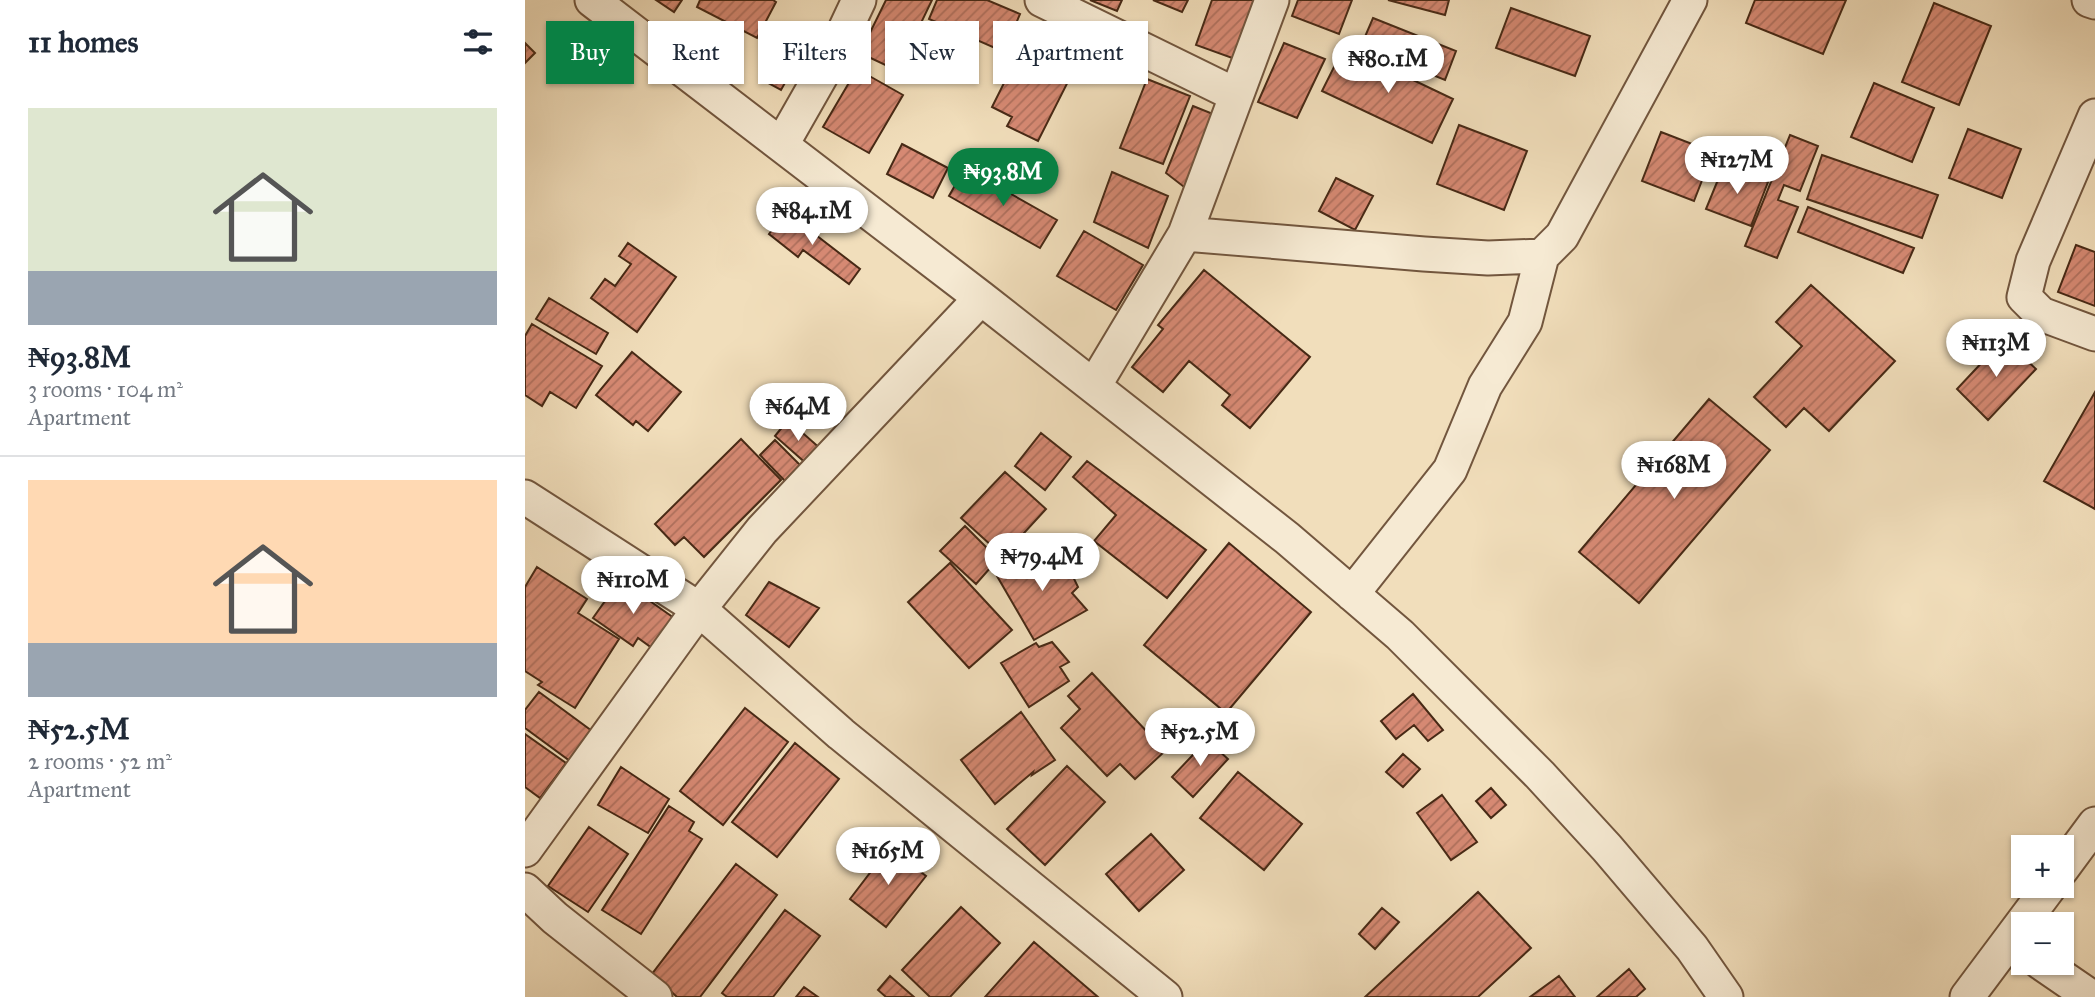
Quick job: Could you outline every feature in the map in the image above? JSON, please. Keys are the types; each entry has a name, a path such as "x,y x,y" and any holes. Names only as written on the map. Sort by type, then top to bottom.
{"street":[{"path":"592,0 1094,386 1287,538 1400,635 1540,775 1692,948 1726,997"},
{"path":"782,144 835,51 859,0"},
{"path":"1042,0 1237,95"},
{"path":"1094,386 1185,234 1272,0"},
{"path":"1352,594 1450,470 1485,386 1525,322 1542,256 1562,236 1690,0"},
{"path":"2089,0 2095,2"},
{"path":"2095,116 2033,261 2024,297 2041,314 2095,334"},
{"path":"1185,234 1437,255 1488,258 1542,256"},
{"path":"525,850 699,609 762,530 981,298"},
{"path":"525,497 699,609 841,734 1165,997"},
{"path":"2074,852 2095,824"},
{"path":"525,890 555,918 655,997"},
{"path":"1966,997 2011,952"},
{"path":"2059,975 2091,997"}],"building":[{"path":"656,0 682,0 674,12"},
{"path":"700,0 776,2 766,21 758,21 757,38 744,31 744,21 724,21 697,7"},
{"path":"886,0 932,0 922,21 885,21 885,65 871,58 871,31"},
{"path":"937,0 987,0 1020,14 1017,21 993,21 993,47 979,41 979,21 929,19"},
{"path":"1090,0 1122,0 1117,11"},
{"path":"1153,0 1188,0 1182,12"},
{"path":"1212,0 1256,0 1235,59 1196,45"},
{"path":"1298,0 1352,0 1339,34 1292,16"},
{"path":"1388,0 1449,0 1445,15"},
{"path":"1755,0 1846,0 1823,54 1746,23"},
{"path":"1934,3 1991,26 1959,105 1902,82"},
{"path":"1511,8 1590,36 1575,76 1496,48"},
{"path":"1373,18 1456,51 1445,80 1361,46"},
{"path":"525,43 535,53 525,63"},
{"path":"1284,43 1325,59 1297,118 1258,102"},
{"path":"1344,47 1453,99 1432,143 1322,91"},
{"path":"871,77 903,95 869,153 823,127 848,84 871,84"},
{"path":"1148,79 1190,96 1163,164 1120,148"},
{"path":"1874,83 1934,108 1912,162 1851,137"},
{"path":"770,84 784,84 781,90"},
{"path":"1004,84 1067,84 1038,141 1007,126 1012,117 992,107"},
{"path":"1193,106 1218,116 1188,190 1166,173"},
{"path":"1459,125 1527,151 1504,210 1437,184"},
{"path":"1968,129 2021,149 2002,198 1949,178"},
{"path":"1661,132 1713,152 1694,201 1642,181"},
{"path":"1790,135 1818,146 1800,191 1784,185 1778,200 1798,207 1777,258 1745,246"},
{"path":"902,144 948,168 933,198 887,174"},
{"path":"1822,155 1938,195 1922,238 1807,199"},
{"path":"1724,165 1768,182 1751,226 1706,209"},
{"path":"965,168 1057,220 1040,248 949,196"},
{"path":"1112,172 1168,196 1148,248 1094,222"},
{"path":"1336,178 1373,196 1355,230 1319,211"},
{"path":"1808,207 1914,248 1903,273 1798,232"},
{"path":"786,212 860,269 849,284 803,250 798,257 769,234"},
{"path":"1084,231 1143,265 1116,310 1057,276"},
{"path":"628,243 676,277 637,332 591,298 605,279 615,286 631,264 619,256"},
{"path":"2076,245 2095,252 2095,306 2058,292"},
{"path":"1204,270 1310,357 1250,428 1222,405 1230,395 1189,361 1163,392 1132,367 1163,329 1158,325"},
{"path":"1811,285 1895,361 1829,431 1804,408 1786,427 1754,397 1802,346 1776,322"},
{"path":"549,298 608,333 596,354 536,319"},
{"path":"532,324 602,366 576,408 550,392 542,406 525,395 525,336"},
{"path":"2004,339 2036,369 1988,420 1957,389"},
{"path":"632,352 681,392 648,431 636,421 633,425 596,395"},
{"path":"2095,392 2095,509 2044,481"},
{"path":"1709,399 1770,450 1639,603 1579,552"},
{"path":"788,420 822,450 808,465 775,436"},
{"path":"1041,433 1071,457 1045,490 1015,466"},
{"path":"741,439 781,480 704,557 684,537 675,545 655,524"},
{"path":"775,440 800,465 785,481 760,455"},
{"path":"1087,461 1206,550 1167,598 1094,541 1116,515 1073,477"},
{"path":"1005,472 1046,509 1003,556 961,518"},
{"path":"965,526 998,559 976,584 940,551"},
{"path":"1229,543 1311,612 1226,713 1144,645"},
{"path":"1045,547 1056,567 1065,560 1078,587 1072,593 1087,610 1034,640 997,576"},
{"path":"950,563 1012,630 969,668 908,602"},
{"path":"537,567 587,599 578,613 619,639 575,708 538,685 542,682 525,671 525,587"},
{"path":"620,580 674,618 652,648 638,638 633,646 593,618"},
{"path":"769,582 819,608 789,647 746,615"},
{"path":"1052,642 1069,662 1060,667 1069,681 1029,707 1001,663 1036,643 1039,647"},
{"path":"1092,673 1165,751 1135,779 1120,764 1107,776 1061,728 1080,709 1068,696"},
{"path":"539,692 592,731 570,761 525,728 525,710"},
{"path":"1413,694 1443,730 1428,741 1414,725 1396,739 1381,721"},
{"path":"745,708 788,742 723,825 680,791"},
{"path":"1021,712 1055,760 1032,775 1033,772 995,804 961,760"},
{"path":"525,734 566,763 540,798 525,787"},
{"path":"1207,740 1228,759 1193,797 1172,777"},
{"path":"795,743 839,779 777,857 732,822"},
{"path":"1403,754 1420,769 1403,787 1386,772"},
{"path":"1067,766 1105,802 1045,865 1007,829"},
{"path":"621,767 669,799 648,833 598,805"},
{"path":"1238,772 1302,824 1264,870 1200,818"},
{"path":"1491,788 1506,805 1491,818 1476,801"},
{"path":"1442,795 1477,842 1451,860 1417,813"},
{"path":"669,806 694,822 689,831 702,839 641,934 602,910"},
{"path":"589,827 628,854 588,912 548,886"},
{"path":"1151,834 1184,870 1139,911 1106,874"},
{"path":"889,848 926,876 886,927 850,899"},
{"path":"736,864 777,895 700,997 677,997 652,974"},
{"path":"1478,892 1531,948 1478,997 1365,997"},
{"path":"961,907 1000,943 950,997 930,997 902,970"},
{"path":"1382,908 1399,922 1375,949 1359,934"},
{"path":"785,910 820,936 773,997 727,997 722,993"},
{"path":"1034,942 1098,997 985,997"},
{"path":"1629,969 1645,989 1636,997 1597,997"},
{"path":"890,976 914,997 886,997 878,990"},
{"path":"1559,976 1575,997 1530,997"},
{"path":"804,987 818,997 796,997"}]}
